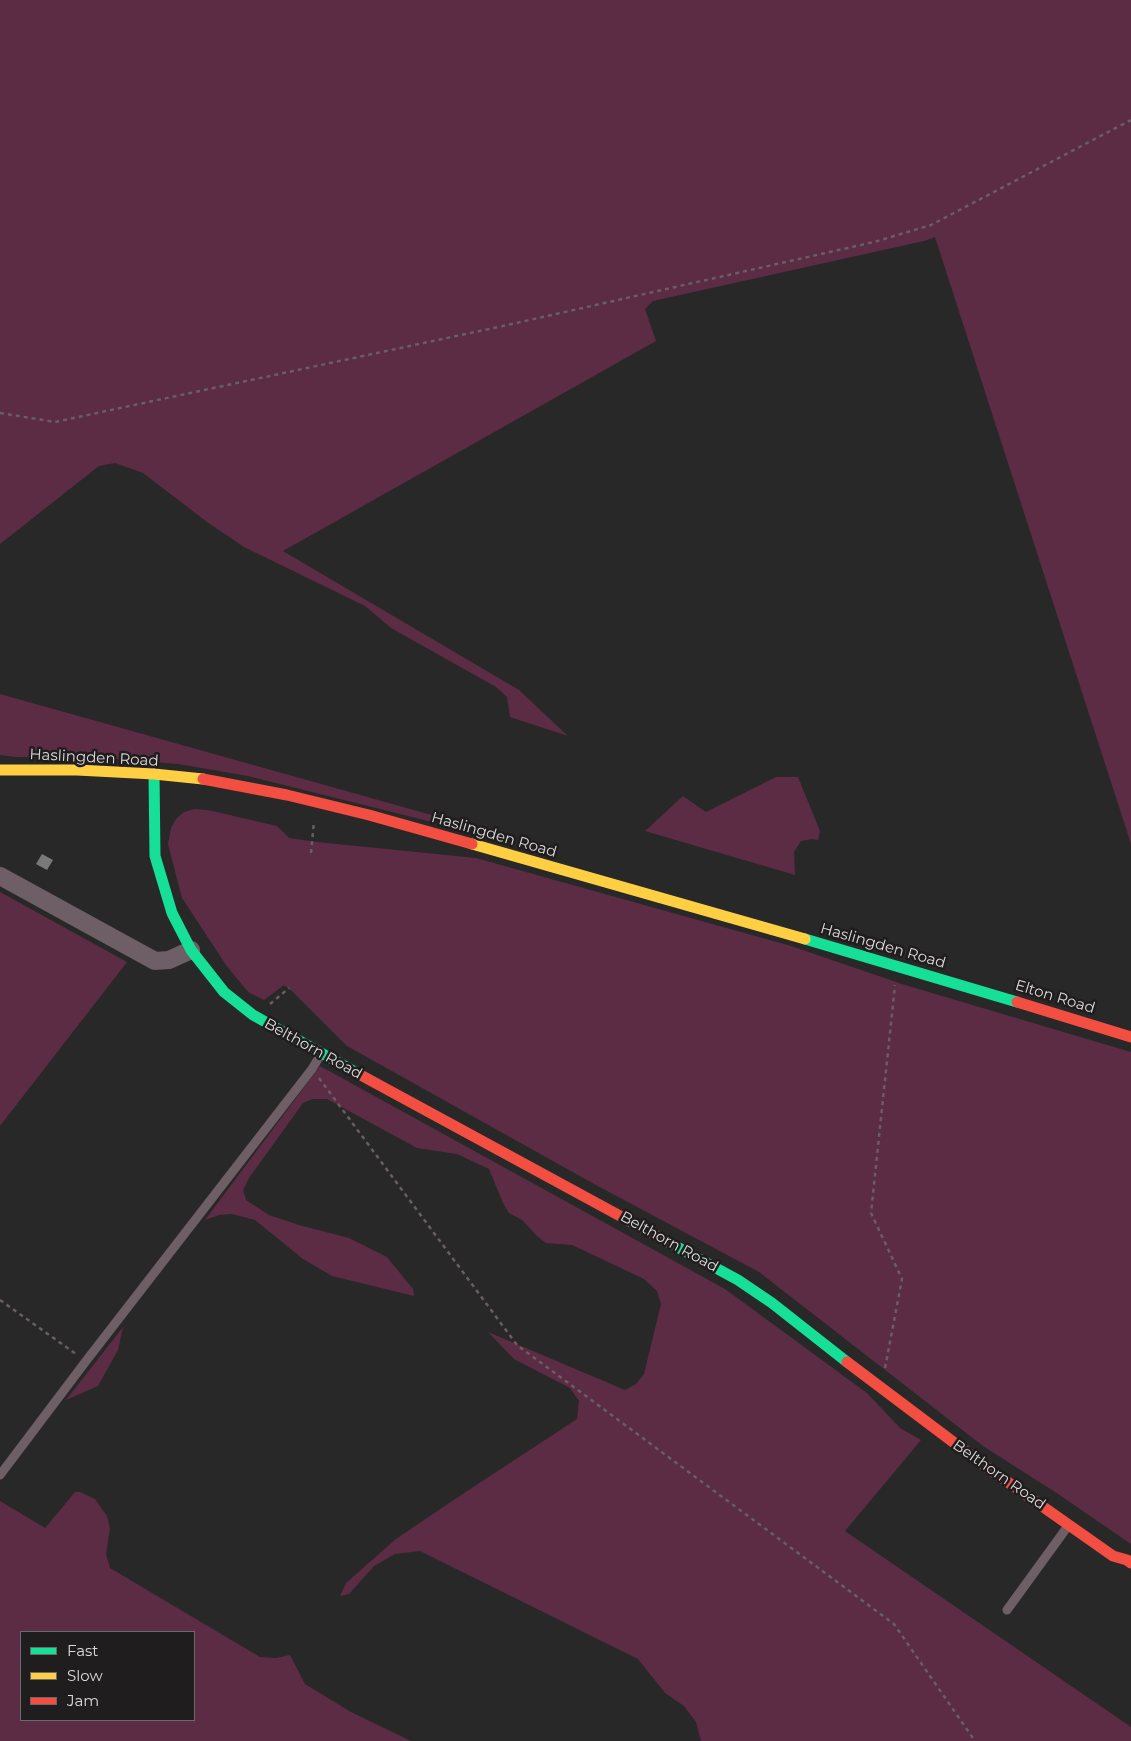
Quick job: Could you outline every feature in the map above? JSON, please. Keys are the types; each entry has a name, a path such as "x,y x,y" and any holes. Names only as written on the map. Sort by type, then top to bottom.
{"street":[{"name":"Haslingden Road","path":"0,770 77,770 205,779 316,802 388,820 969,987"},
{"name":"Belthorn Road","path":"154,774 155,856 172,913 191,950 224,992 253,1015 322,1054 738,1280 772,1303 881,1389 985,1466 1113,1556 1131,1563"},
{"path":"0,876 155,960 169,960 191,950"},
{"name":"Elton Road","path":"969,987 1131,1037"}],"lane":[{"path":"0,1475 322,1054"},
{"path":"1007,1610 1069,1524"}],"path":[{"path":"0,413 55,422 503,326 874,242 931,225 1131,120"},
{"path":"311,853 316,802"},
{"path":"881,1389 902,1280 871,1213 897,966"},
{"path":"312,1069 517,1345 894,1624 975,1741"},
{"path":"0,1300 86,1361"}],"shaded area":[{"path":"0,0 1131,0 1131,844 935,237 653,301 645,309 656,341 283,551 519,690 568,736 510,717 507,697 496,687 391,628 365,606 244,547 207,522 143,473 115,463 99,466 0,544"},
{"path":"0,694 446,819 443,821 428,821 248,776 178,764 102,758 16,757 0,755"},
{"path":"776,777 798,777 820,831 818,840 801,841 794,852 795,875 645,831 683,796 706,812"},
{"path":"194,809 208,810 277,826 289,838 476,858 791,946 905,985 1131,1052 1131,1544 983,1446 759,1272 594,1184 347,1046 284,985 264,1000 248,992 226,965 182,898 168,844 171,828 176,819 184,812"},
{"path":"0,892 127,962 0,1126"},
{"path":"320,1066 725,1289 867,1393 900,1428 921,1440 845,1531 1131,1727 1131,1741 701,1741 696,1722 684,1706 665,1693 638,1659 420,1551 395,1554 374,1566 349,1594 340,1596 346,1583 396,1539 577,1419 579,1401 570,1388 514,1359 488,1332 625,1390 636,1384 644,1374 661,1304 657,1291 644,1279 572,1245 546,1243 538,1237 522,1220 509,1213 489,1169 457,1154 417,1148 327,1099 313,1099 303,1103 249,1178 243,1190 246,1200 269,1215 349,1238 387,1257 413,1289 414,1296 332,1276 303,1259 255,1220 232,1214 219,1215 205,1220"},
{"path":"123,1327 118,1350 98,1386 66,1400"},
{"path":"75,1492 80,1492 95,1499 107,1516 110,1528 106,1554 110,1568 260,1657 276,1658 290,1655 305,1684 351,1712 411,1741 0,1741 0,1501 45,1528"}],"building":[{"path":"42,854 53,860 47,870 36,864"}],"traffic: fast":[{"path":"154,774 155,856 172,913 191,950 224,992 253,1015 357,1073"},
{"path":"805,939 1017,1002"},
{"path":"668,1242 738,1280 772,1303 847,1362"}],"traffic: slow":[{"path":"0,770 77,770 203,779"},
{"path":"472,844 805,939"}],"traffic: jam":[{"path":"203,779 287,795 369,815 472,844"},
{"path":"1017,1002 1131,1037"},
{"path":"357,1073 668,1242"},
{"path":"847,1362 985,1466 1113,1556 1131,1563"}]}
